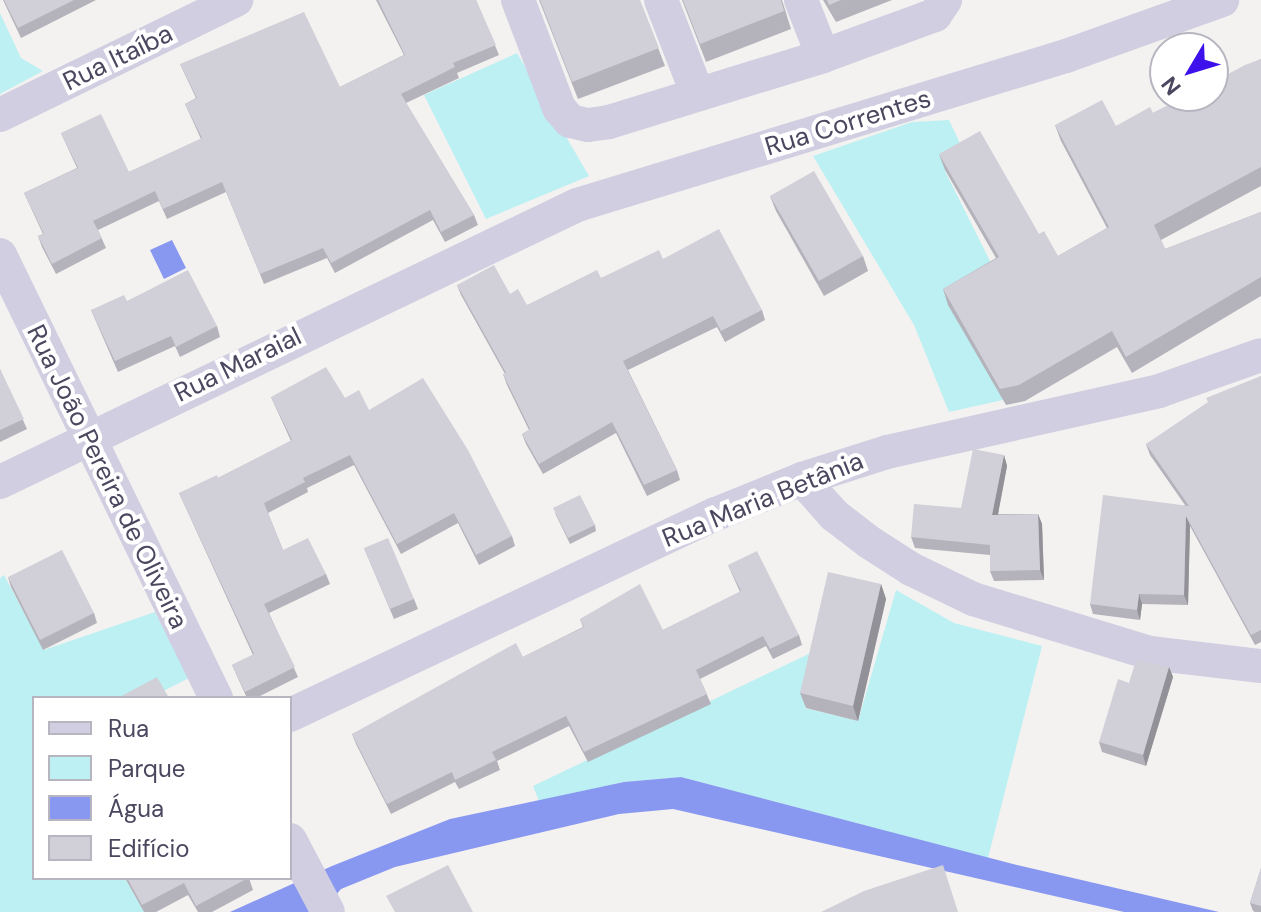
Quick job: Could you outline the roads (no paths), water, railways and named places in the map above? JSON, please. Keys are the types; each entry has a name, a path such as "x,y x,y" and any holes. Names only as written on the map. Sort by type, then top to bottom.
{"street":[{"name":"Rua Itaíba","path":"0,115 236,0"},
{"path":"518,0 559,108 570,121 588,125 609,122 823,56 935,15 945,0"},
{"path":"661,0 697,93"},
{"path":"801,0 823,56"},
{"name":"Rua Correntes","path":"477,250 577,205 1066,56 1222,0"},
{"name":"Rua Maraial","path":"0,482 477,250"},
{"name":"Rua João Pereira de Oliveira","path":"0,255 86,438 215,696"},
{"name":"Rua Maria Betânia","path":"292,714 716,514 802,479 887,452 1159,391 1261,355"},
{"path":"802,479 834,515 869,542 911,569 973,599 1150,653 1261,666"},
{"path":"297,853 327,910"}],"water":[{"path":"172,240 186,268 164,279 150,250"},
{"path":"681,777 1013,864 1219,912 1124,912 673,809 619,814 395,867 341,889 326,907 315,912 230,912 332,866 450,819 624,782"}]}
